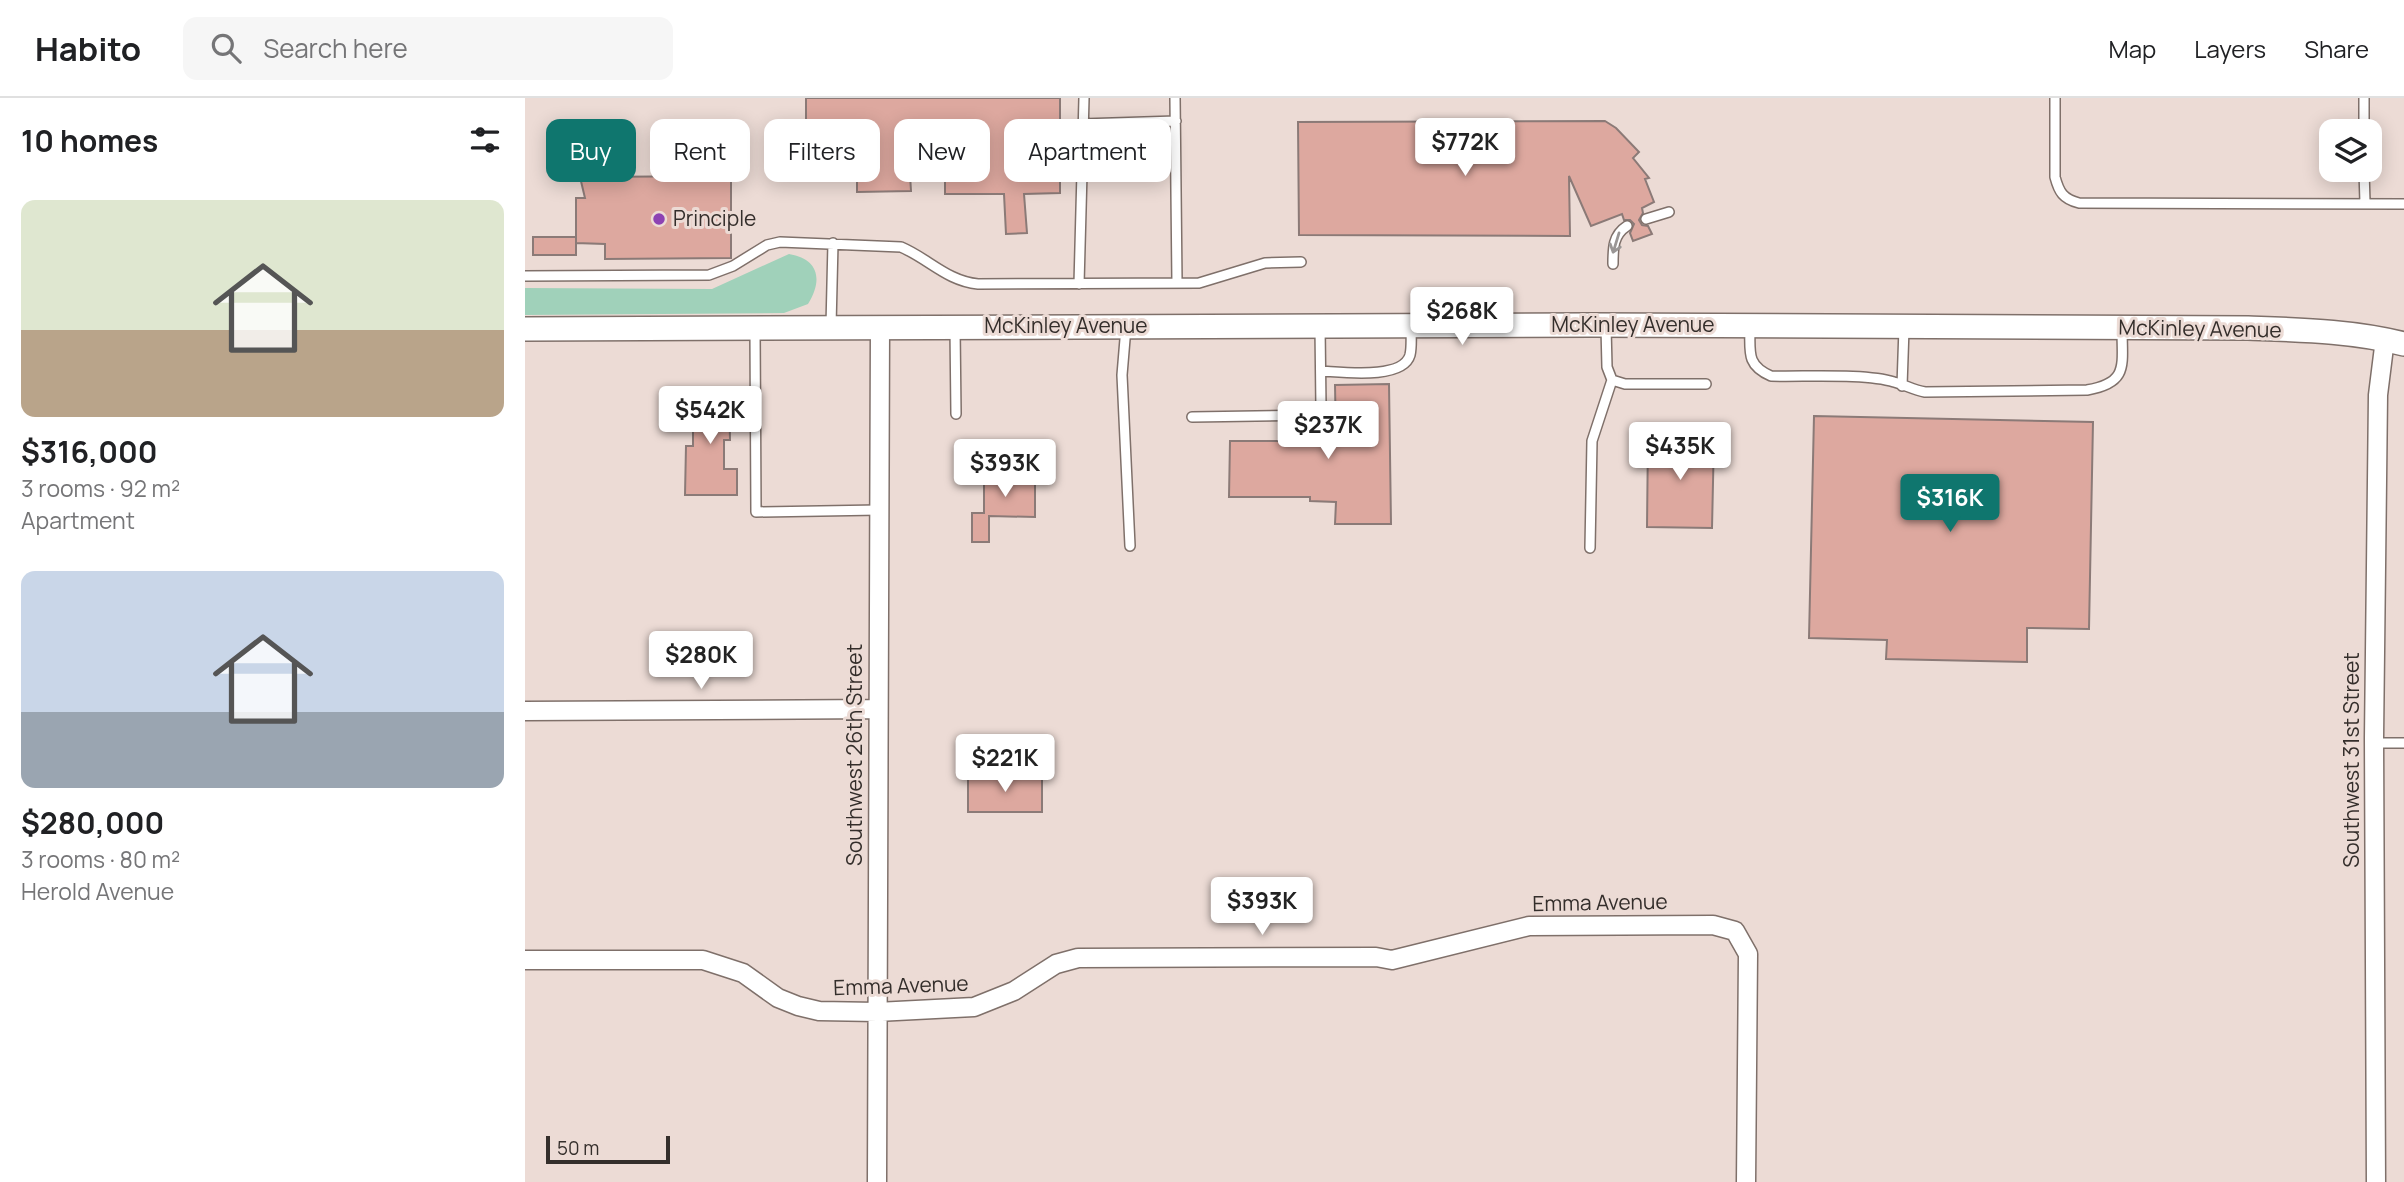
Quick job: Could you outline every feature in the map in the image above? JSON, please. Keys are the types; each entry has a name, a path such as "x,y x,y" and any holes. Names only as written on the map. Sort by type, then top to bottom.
{"main road":[{"name":"McKinley Avenue","path":"525,329 831,326 1904,326 2316,331 2394,342"}],"street":[{"name":"Southwest 26th Street","path":"877,1182 880,327"},
{"name":"Southwest 31st Street","path":"2376,1182 2374,743 2378,395 2394,342"},
{"path":"525,711 878,709"},
{"name":"Emma Avenue","path":"525,960 703,960 743,973 778,998 798,1006 819,1011 877,1012 974,1007 1014,991 1056,964 1078,958 1376,957 1392,960 1529,926 1713,925 1735,931 1748,954 1746,1182"}],"lane":[{"path":"1082,119 1084,98"},
{"path":"1175,98 1177,283"},
{"path":"2055,98 2055,177 2058,188 2070,200 2079,203 2404,204"},
{"path":"2364,98 2364,119"},
{"path":"1171,121 1176,121"},
{"path":"1079,284 1080,182"},
{"path":"2364,182 2365,203"},
{"path":"1646,219 1669,212"},
{"path":"1613,264 1613,244 1618,234 1627,226"},
{"path":"525,276 709,275 733,266 767,245 796,241 901,247 915,253 951,278 965,283 1177,283 1221,278 1265,263 1301,262"},
{"path":"831,326 833,243"},
{"path":"1321,371 1385,372 1396,369 1405,363 1409,356 1411,325"},
{"path":"1590,548 1592,441 1612,380 1607,367 1606,325"},
{"path":"1126,326 1122,375 1130,546"},
{"path":"1192,417 1317,415 1321,408 1320,326"},
{"path":"1750,326 1750,358 1757,370 1771,376 1874,379 1925,392 2104,388 2116,382 2122,371 2122,328"},
{"path":"1902,386 1904,326"},
{"path":"755,327 756,512 879,510"},
{"path":"955,327 956,414"},
{"path":"1612,380 1625,384 1706,384"},
{"path":"2374,743 2404,743"}],"green space":[{"path":"789,254 807,261 812,266 816,287 808,304 784,313 525,315 525,288 712,289"}],"building":[{"path":"806,98 1060,98 1060,119 1004,119 1004,182 1060,182 1060,193 1024,194 1027,233 1006,234 1004,194 945,194 945,182 990,182 990,119 894,119 894,182 910,182 911,191 857,192 857,182 880,182 880,119 806,119"},
{"path":"1605,121 1616,128 1639,152 1633,158 1649,178 1645,179 1654,202 1642,208 1643,213 1639,220 1642,225 1648,226 1652,234 1633,241 1630,233 1634,224 1630,220 1624,220 1622,214 1591,226 1569,176 1570,236 1299,235 1298,122"},
{"name":"Principle","path":"636,177 650,177 650,182 731,182 731,258 605,259 605,244 576,243 576,198 585,198 581,182 636,182"},
{"path":"533,237 576,237 576,255 533,255"},
{"path":"1389,384 1391,524 1335,524 1336,502 1310,501 1310,497 1229,497 1230,441 1336,441 1335,385"},
{"path":"693,390 729,390 730,440 724,440 724,469 737,469 737,495 685,495 686,446 693,446"},
{"path":"1814,416 2093,422 2089,629 2027,628 2027,662 1886,659 1887,640 1809,638"},
{"path":"1648,436 1714,437 1712,528 1647,527"},
{"path":"988,468 1031,468 1031,483 1035,483 1035,517 989,516 989,542 972,542 972,513 984,513 984,484 988,484"},
{"path":"968,775 1042,775 1042,812 968,812"}],"place":[{"name":"Principle","path":"659,219"}]}
